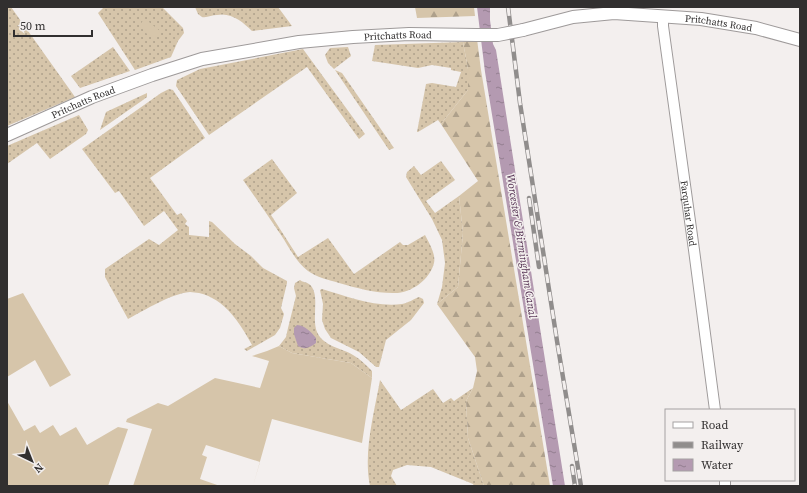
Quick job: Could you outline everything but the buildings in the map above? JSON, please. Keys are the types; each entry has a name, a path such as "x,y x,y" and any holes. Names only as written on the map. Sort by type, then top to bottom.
{"street":[{"name":"Pritchatts Road","path":"7,135 92,97 140,79 202,59 299,42 409,34 498,35 573,17 614,13 662,11 756,28 800,40"},
{"name":"Farquhar Road","path":"662,11 715,409"}],"green space":[{"path":"7,7 11,7 75,97 7,126"},
{"path":"104,7 162,7 183,28 184,33 178,41 171,57 135,70 98,13"},
{"path":"195,7 278,7 292,26 252,31 241,21 232,16 222,14 202,17 198,14"},
{"path":"415,7 474,7 475,16 417,18"},
{"path":"144,18 160,31 155,38 147,34 140,26"},
{"path":"477,39 550,486 484,486 468,438 466,401 473,388 477,371 475,357 437,304 458,287 463,233 459,196 478,181 441,124 468,90 468,69 463,42"},
{"path":"463,42 468,69 468,90 441,124 438,120 417,132 426,84 432,83 456,87 461,72 451,70 451,68 432,65 418,68 372,61 375,45"},
{"path":"113,47 130,71 80,88 71,76"},
{"path":"348,47 351,56 334,69 328,63 325,55 330,48"},
{"path":"303,49 365,134 359,139 307,67 209,135 176,86 177,80 200,69"},
{"path":"335,70 342,73 394,148 389,150"},
{"path":"169,89 173,90 205,138 150,178 177,215 181,213 187,221 185,224 189,227 189,235 209,237 209,221 212,222 263,268 287,281 281,308 284,314 280,328 275,335 247,351 244,349 252,345 237,320 224,306 208,296 192,292 182,293 158,303 128,319 105,277 105,269 149,239 159,245 178,230 164,211 144,226 119,191 115,193 82,149 161,93"},
{"path":"147,93 147,97 100,130 106,112"},
{"path":"79,115 88,130 86,134 50,159 37,143 7,164 7,146"},
{"path":"272,159 297,193 271,215 298,257 328,238 354,274 400,242 403,245 408,245 425,235 434,256 434,263 428,275 418,285 406,291 399,293 386,293 345,285 319,277 308,271 296,259 243,180"},
{"path":"441,161 455,180 426,201 435,213 459,196 463,233 458,287 437,304 442,287 445,263 442,240 432,219 406,177 407,172 414,166 421,175"},
{"path":"300,280 309,284 313,288 315,299 315,326 320,337 328,344 348,352 361,360 372,371 372,378 351,363 292,353 279,346 286,337 296,296 294,288 295,283"},
{"path":"322,289 372,303 392,305 402,304 419,297 423,299 424,303 411,320 386,340 379,367 376,367 359,352 331,338 325,329 322,320 323,304 320,290"},
{"path":"23,293 71,375 50,387 35,360 7,377 7,299"},
{"path":"279,346 292,353 351,363 372,378 362,443 272,419 260,462 206,445 202,455 207,457 200,479 220,486 133,486 152,429 126,422 127,419 158,403 168,406 215,378 260,388 269,361 252,356"},
{"path":"380,380 401,410 433,389 443,403 451,398 454,401 473,388 466,401 468,438 484,486 474,486 473,484 431,467 407,465 393,470 391,476 397,486 370,486 368,460 370,433"},
{"path":"7,401 24,431 35,425 40,433 53,425 60,436 76,427 87,445 118,427 128,429 108,486 7,486"}],"water":[{"name":"Worcester & Birmingham Canal","path":"477,7 490,7 493,44 496,50 565,486 553,486 485,72"},
{"path":"297,325 306,328 316,338 316,343 307,348 298,346 294,334 294,328"}],"railway":[{"path":"508,7 520,103 581,486"},
{"path":"529,198 539,267"},
{"path":"572,466 575,486"}]}
